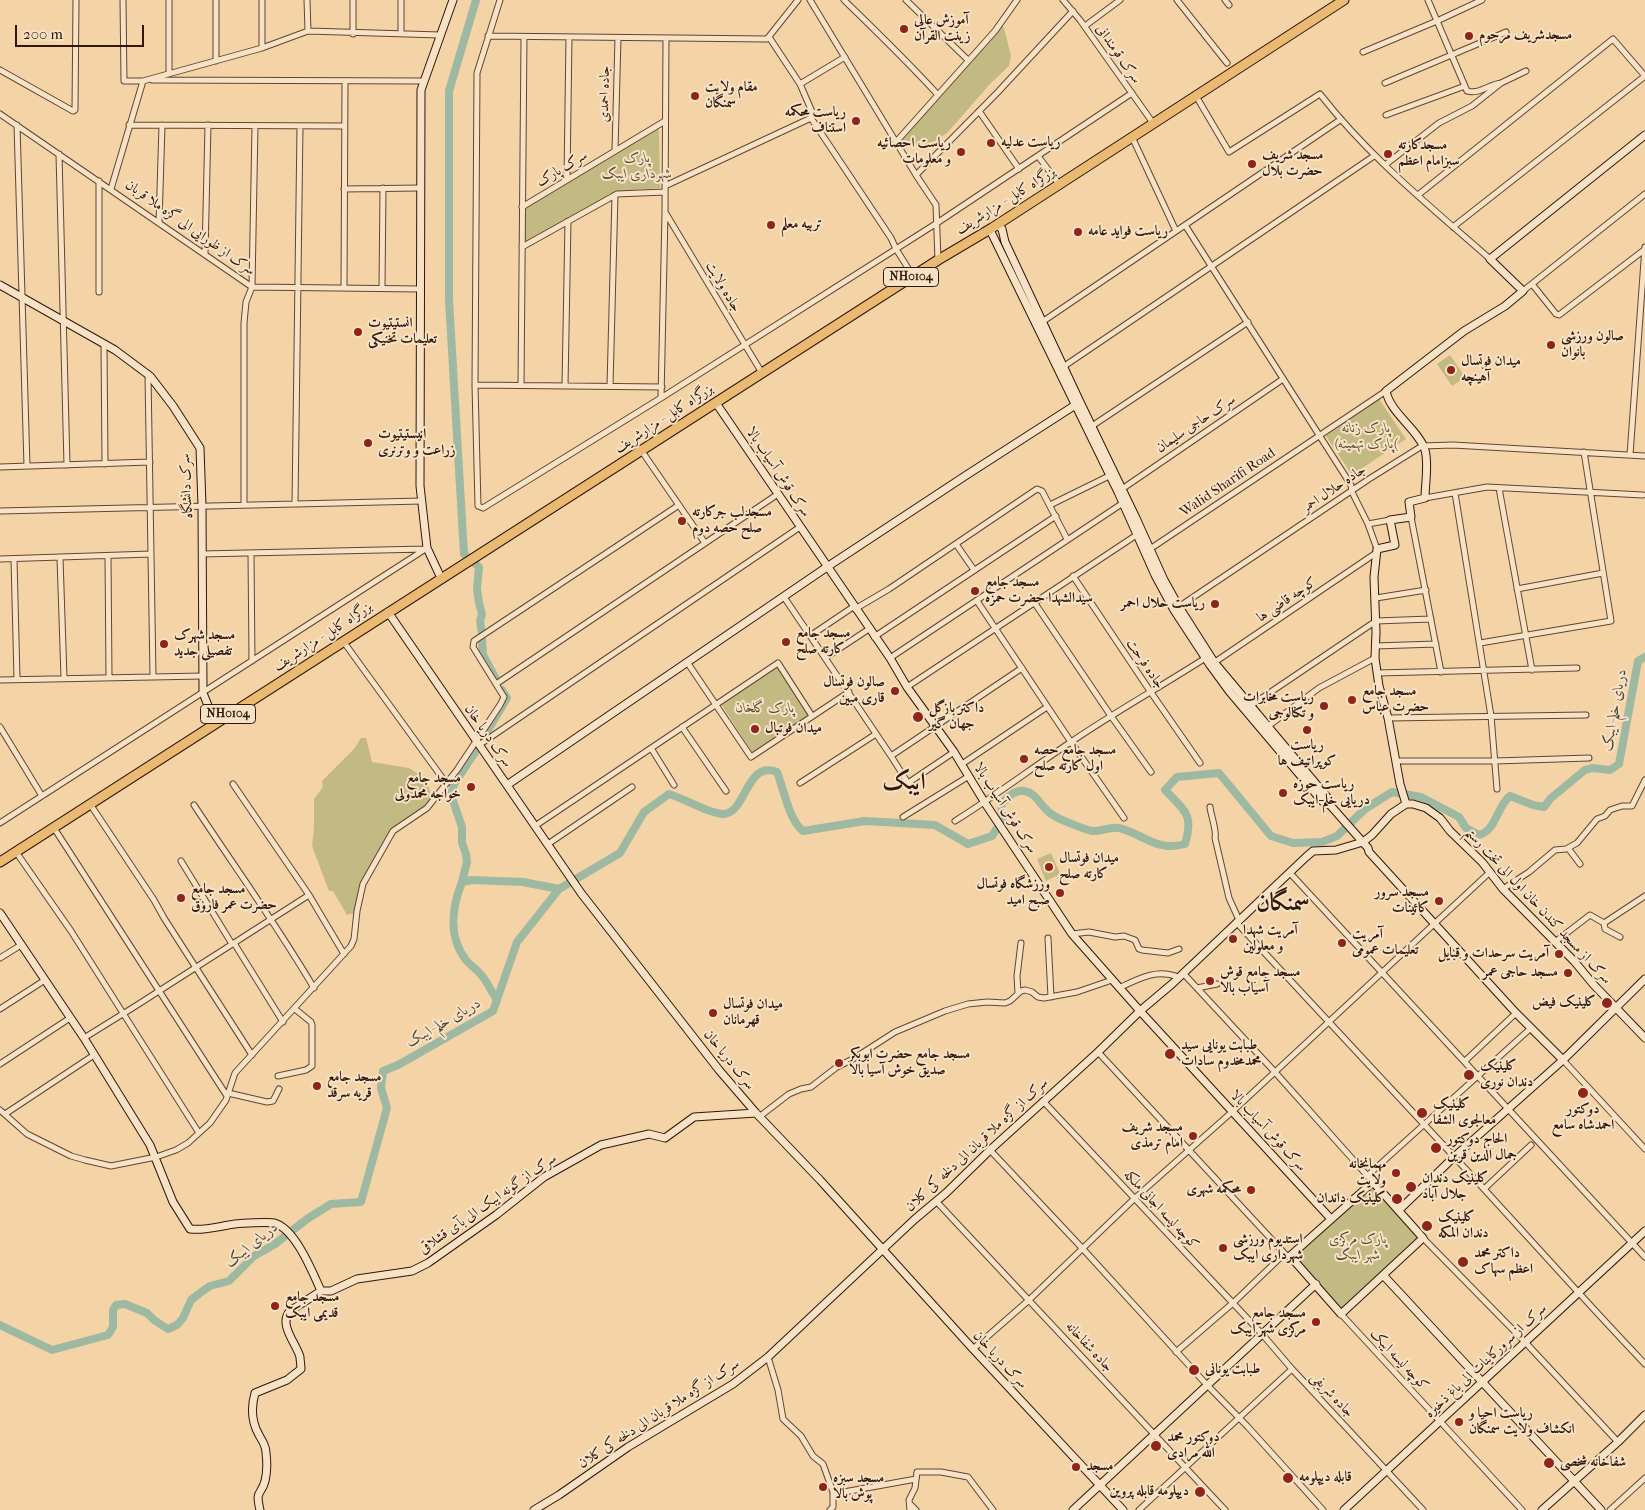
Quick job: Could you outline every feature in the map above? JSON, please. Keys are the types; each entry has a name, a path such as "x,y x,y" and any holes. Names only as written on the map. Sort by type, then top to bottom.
{"highway":[{"name":"بزرگراه کابل - مزارشریف","path":"0,862 938,260 977,236 994,230 1010,217 1132,136 1344,0"}],"street":[{"path":"0,70 73,111 75,110 76,0"},
{"path":"123,0 124,81 424,81"},
{"path":"169,0 169,74"},
{"path":"216,0 216,60"},
{"path":"262,0 262,48"},
{"path":"308,0 308,31"},
{"path":"353,0 353,34"},
{"path":"401,0 401,34"},
{"path":"441,578 426,549 420,486 421,90 453,0"},
{"path":"500,0 477,73 475,385 478,506 483,508 938,223 1132,93"},
{"path":"488,36 767,39 798,0"},
{"path":"810,0 936,205 938,260"},
{"path":"844,0 898,51 938,95"},
{"path":"906,0 968,60"},
{"path":"896,142 995,31 1017,0"},
{"name":"سرک قومندانی","path":"1063,0 1085,26 1153,123"},
{"path":"1085,26 1120,0"},
{"path":"1177,0 1227,63"},
{"path":"1428,0 1467,92 1473,93 1489,85 1501,83"},
{"path":"1363,52 1482,0"},
{"path":"916,175 1073,11"},
{"path":"145,81 262,48 308,31 353,34 440,35"},
{"path":"1385,83 1506,32"},
{"path":"521,385 524,37"},
{"path":"567,179 569,37"},
{"path":"769,37 800,84 813,114 811,118 891,238 913,276"},
{"name":"جاده احمدی","path":"615,150 618,38"},
{"path":"661,398 666,38"},
{"path":"1418,196 1613,39 1645,76 1453,227"},
{"path":"800,84 845,57"},
{"path":"1385,166 1439,123 1472,106 1501,83 1526,71"},
{"name":"سرک از ظورایی الی گزه ملا قربان","path":"145,81 129,125 111,189 252,287 420,289"},
{"path":"344,81 344,288"},
{"path":"1386,115 1465,86"},
{"path":"1196,96 1229,152 1320,94 1340,120 1374,156 1523,291"},
{"path":"979,111 1019,169"},
{"path":"0,114 111,189"},
{"path":"522,247 615,195 665,189 811,118"},
{"path":"1042,322 1340,120"},
{"name":"سرک پارک","path":"522,207 665,121"},
{"path":"129,125 344,126"},
{"path":"159,223 162,125"},
{"path":"205,254 208,125"},
{"path":"18,126 27,466"},
{"path":"244,506 244,323 246,302 252,287 255,126"},
{"path":"295,504 300,126"},
{"path":"1490,260 1645,135"},
{"path":"1132,136 1176,231"},
{"path":"59,154 67,465"},
{"path":"1038,156 1060,184"},
{"path":"1063,367 1212,268 1374,156"},
{"path":"99,181 99,292"},
{"path":"382,288 383,188"},
{"path":"344,189 420,188"},
{"path":"1425,498 1425,451 1395,409 1386,391 1464,331 1505,306 1645,194"},
{"path":"610,386 615,195"},
{"name":"جاده ولایت","path":"665,212 762,373"},
{"path":"1003,235 1010,217"},
{"path":"565,386 568,221"},
{"path":"1184,225 1351,485 1352,492 1368,524 1376,551 1374,577 1376,598 1375,658 1377,673 1405,801"},
{"path":"1176,609 1150,549 1140,533 1123,503 1109,476 1077,404 994,230 1002,229 1004,242 1063,367 1077,404 1092,426 1122,489 1140,533 1155,575 1176,609 1229,691 1322,801 1330,805"},
{"path":"1532,284 1556,314 1559,315 1645,248"},
{"path":"1630,455 1645,248"},
{"name":"سرک دانشگاه","path":"0,285 133,362 148,375 173,406 200,448 203,693 214,723"},
{"path":"1092,426 1248,322"},
{"path":"104,344 105,464"},
{"path":"148,375 153,676"},
{"name":"سرک حاجی سلیمان","path":"1122,489 1283,379"},
{"path":"475,385 662,387"},
{"name":"Walid Sharifi Road","path":"1150,549 1386,391"},
{"name":"سرک قوش آسیاب بالا","path":"716,402 854,608 890,658 907,687 954,752 985,803 1072,934 1119,988 1331,1219"},
{"path":"507,785 827,567 1077,404"},
{"path":"1422,446 1453,445 1645,456"},
{"name":"جاده حلال احمر","path":"1176,609 1422,446"},
{"path":"641,450 705,543"},
{"path":"1480,643 1611,621 1584,452"},
{"path":"0,467 150,462"},
{"path":"1050,505 1109,476"},
{"path":"1441,672 1409,502 1487,487 1643,495"},
{"path":"1499,488 1532,670"},
{"path":"810,636 854,608 889,590 1037,490 1042,491 1066,539"},
{"path":"1455,493 1491,716 1497,789"},
{"path":"496,684 778,494"},
{"path":"0,511 422,502"},
{"path":"890,658 977,601 1066,539 1123,503"},
{"path":"0,1110 27,1134 70,1156 111,1166 176,1150 199,1133 210,1123 228,1095 235,1073 351,946 354,939 357,911 363,884 393,831 427,808 478,743 504,697 473,647 474,641 679,505"},
{"path":"874,637 1056,516"},
{"path":"1368,524 1411,518"},
{"path":"1376,551 1395,545 1390,520"},
{"path":"478,743 800,527"},
{"path":"907,687 1140,533"},
{"path":"956,544 974,570"},
{"path":"202,554 426,549"},
{"path":"0,823 426,549"},
{"name":"کوچه قاضی ها","path":"1212,664 1376,551"},
{"path":"251,553 252,661"},
{"path":"0,559 151,554"},
{"path":"108,556 109,677"},
{"path":"60,558 64,678"},
{"path":"14,559 17,679"},
{"path":"1517,589 1603,573"},
{"name":"جاده فرحت","path":"1073,576 1200,763"},
{"path":"1376,598 1426,590"},
{"path":"784,597 908,783 954,752"},
{"path":"977,601 1124,818"},
{"path":"1034,602 1151,772"},
{"name":"سرک دریا خان","path":"388,612 581,893 718,1070 1123,1510"},
{"path":"1250,706 1376,621 1431,619"},
{"path":"825,658 869,629"},
{"path":"343,641 446,783"},
{"path":"1375,646 1436,644"},
{"path":"955,821 985,803 1111,716 1208,657"},
{"path":"1267,727 1319,688 1375,658"},
{"path":"687,662 751,757 849,692"},
{"path":"535,826 778,663 812,716"},
{"path":"1212,664 1250,706 1327,797 1330,805 1368,848 1371,848 1516,1013 1563,1060 1645,1148"},
{"path":"891,756 1022,668"},
{"path":"1377,673 1576,668"},
{"path":"0,680 203,676"},
{"path":"962,764 1047,707"},
{"path":"1388,718 1586,715"},
{"path":"0,727 42,796"},
{"path":"682,727 726,791"},
{"path":"800,784 876,734"},
{"path":"651,748 674,784"},
{"path":"1396,760 1496,761 1589,758"},
{"path":"903,817 969,776"},
{"path":"1504,889 1530,872 1555,850 1568,848 1577,843 1597,819 1605,816 1610,810 1622,805 1633,805 1645,780"},
{"path":"232,784 308,895 344,954"},
{"path":"548,844 632,787"},
{"name":"سرک از گزه ملا قربان الی دلخه کی کلان","path":"534,1510 559,1495 635,1442 733,1384 768,1357 1313,851 1336,850 1372,835 1405,801"},
{"name":"سرک از مسجد کندن خان اول الی تخت رستم","path":"1405,801 1426,808 1440,818 1504,889 1645,1038"},
{"path":"90,804 154,900 252,1055"},
{"path":"194,805 290,947 314,988"},
{"path":"1210,807 1211,820 1216,832 1215,838 1229,898 1237,921 1327,1022 1645,1364"},
{"path":"54,828 228,1095 267,1102 273,1101 279,1089"},
{"path":"1568,848 1580,864"},
{"path":"16,852 71,931 199,1133"},
{"path":"181,861 283,1022"},
{"path":"973,1349 1029,1300 1135,1198 1232,1111 1490,872"},
{"path":"1290,873 1645,1257"},
{"path":"84,1038 308,895"},
{"path":"1604,924 1645,896"},
{"path":"0,913 84,1038 150,1145 174,1202 190,1229 200,1230 236,1224 274,1223 286,1230 292,1238 308,1262 321,1291"},
{"path":"1555,942 1590,915 1604,924 1605,929 1620,937"},
{"path":"1436,922 1549,1042 1551,1048"},
{"path":"1072,934 1089,932 1115,938 1124,936 1136,940 1142,950 1168,953 1179,949"},
{"path":"1048,938 1051,997"},
{"path":"1018,993 1017,976 1021,943"},
{"path":"0,958 21,945"},
{"path":"1119,988 1141,977 1162,973 1180,975 1197,988 1423,1238 1525,1342 1618,1442"},
{"path":"1399,1210 1454,1157 1563,1060 1645,979"},
{"path":"0,1009 45,980"},
{"path":"758,1115 789,1094 811,1087 837,1067 895,1032 968,1004 1010,1001 1018,993 1028,991 1041,998 1051,997 1076,992 1112,980"},
{"path":"1197,988 1218,984"},
{"path":"278,1076 306,1070 312,1066 312,1025 311,1022 294,1009"},
{"path":"1465,1061 1516,1013"},
{"path":"0,1064 70,1018"},
{"path":"1176,1352 1233,1303 1282,1256 1288,1256 1331,1219 1423,1125 1531,1028"},
{"path":"1098,1052 1316,1284 1341,1314 1423,1238"},
{"path":"5,1114 94,1054"},
{"name":"کوچه لیسه اجانی ملکه","path":"1043,1101 1262,1334"},
{"name":"سرک از گونه ایبک الی بآی قشلاقی","path":"260,1510 257,1498 265,1482 266,1453 265,1443 259,1435 252,1415 252,1402 255,1393 287,1380 301,1369 300,1356 286,1322 286,1315 298,1305 321,1291 331,1291 358,1280 412,1271 428,1263 496,1215 544,1177 601,1146 649,1134 665,1138 694,1117 758,1115"},
{"path":"1484,1189 1531,1145"},
{"path":"990,1150 1323,1510"},
{"name":"جاده شفاخانه","path":"936,1202 1155,1433 1225,1510"},
{"name":"سرک از سرورکاینات الی باغ ذخیره","path":"1344,1510 1645,1231"},
{"path":"1383,1275 1601,1510"},
{"path":"1073,1510 1316,1284"},
{"name":"کوچه لیسه ایبک","path":"1341,1314 1522,1510"},
{"name":"جاده شریفی","path":"1262,1334 1423,1510"},
{"path":"768,1357 778,1390 782,1419 801,1436 813,1456 823,1464 833,1494 833,1507 830,1510"},
{"path":"1138,1510 1292,1369"},
{"path":"1542,1510 1618,1442 1645,1415"},
{"path":"916,1510 910,1507 909,1500 916,1488 917,1472 941,1472 968,1477 993,1510"},
{"path":"1610,1510 1645,1478"},
{"path":"833,1494 916,1479"}],"green space":[{"path":"1001,23 1011,56 1009,66 990,84 948,132 927,147 903,144 901,138"},
{"name":"پارک شهرداری ایبک","path":"659,128 660,188 618,191 525,244 524,209"},
{"name":"میدان فوتسال آهینچه","path":"1450,355 1465,377 1452,386 1437,364"},
{"name":"پارک زنانه (پارک تهمینه(","path":"1379,399 1406,439 1352,475 1326,436"},
{"name":"پارک گلخان","path":"777,667 809,715 752,752 721,704"},
{"path":"361,738 366,738 372,762 409,768 425,778 432,796 425,806 393,830 361,884 354,913 347,915 333,891 329,891 312,846 314,799 323,787 322,781 354,749"},
{"name":"میدان فوتسال کارته صلح","path":"1051,853 1060,874 1046,881 1037,859"},
{"name":"پارک مرکزی شهر ایبک","path":"1373,1185 1422,1238 1343,1311 1294,1257"}],"waterway":[{"path":"476,0 449,91 449,300 464,554 479,567 477,589 482,614 480,621 482,634"},
{"path":"482,640 483,655 497,681"},
{"name":"دریای خلم-ایبک","path":"0,1325 52,1350 108,1335 113,1327 113,1310 116,1305 125,1304 147,1313 168,1329 177,1325 183,1318 191,1300 210,1286 229,1281 254,1256 275,1244 307,1219 331,1204 361,1202 387,1108 381,1088 383,1071 398,1065 493,1011 517,942 559,889 620,853 644,812 669,794 712,812 724,814 732,811 738,805 753,779 759,773 767,770 777,772 790,812 803,831 865,821 935,825 968,844 992,836 1003,819 1001,804 1014,793 1024,791 1033,795 1049,812 1078,826 1092,831 1119,828 1158,844 1175,846 1185,844 1188,834 1188,819 1182,808 1165,790 1177,777 1219,773 1271,836 1293,843 1322,842 1337,836 1365,809 1392,792 1421,797 1459,817 1466,828 1479,835 1485,833 1493,824 1502,806 1510,796 1544,807 1551,798 1585,770 1592,768 1610,770 1619,764 1638,661 1645,657"},
{"path":"481,742 507,698 502,690"},
{"path":"462,882 467,862 466,854 462,843 462,827 451,795 454,784 477,749"},
{"path":"497,1000 483,977 466,960 456,942 454,912 462,882 472,880 523,882 559,889"}],"place":[{"name":"آموزش عالی زینت القرآن","path":"904,29"},
{"name":"مسجدشریف مرحوم","path":"1469,36"},
{"name":"مقام ولایت سمنگان","path":"695,96"},
{"name":"ریاست محکمه استناف","path":"856,121"},
{"name":"ریاست عدلیه","path":"991,143"},
{"name":"ریاست احصائیه و معلومات","path":"961,152"},
{"name":"مسجدکارته سبزامام اعظم","path":"1388,154"},
{"name":"مسجد شریف حضرت بلال","path":"1252,164"},
{"name":"تربیه معلم","path":"771,225"},
{"name":"ریاست فواید عامه","path":"1078,232"},
{"name":"انستیتیوت تعلیمات تخنیکی","path":"358,332"},
{"name":"صالون ورزشی بانوان","path":"1551,345"},
{"name":"میدان فوتسال آهینچه","path":"1451,370"},
{"name":"انیستیتیوت زراعت و وترنری","path":"368,443"},
{"name":"مسجدلب جرکارته صلح حصه دوم","path":"682,521"},
{"name":"مسجد جامع سیدالشهدا حضرت حمزه","path":"975,591"},
{"name":"ریاست حلال احمر","path":"1215,604"},
{"name":"مسجد جامع کارته صلح","path":"786,642"},
{"name":"مسجد شهرک تفصیلی جدید","path":"164,644"},
{"name":"صالون فوتسال قاری مبین","path":"895,691"},
{"name":"مسجد جامع حضرت عباس","path":"1352,700"},
{"name":"ریاست مخابرات و تکنالوجی","path":"1324,706"},
{"name":"داکتر بازگل جهان گیر","path":"918,717"},
{"name":"میدان فوتبال","path":"755,729"},
{"name":"ریاست کوپراتیف ها","path":"1307,730"},
{"name":"مسجد جامع حصه اول کارته صلح","path":"1024,759"},
{"name":"مسجد جامع خواجه محمدولی","path":"471,787"},
{"name":"ریاست حوزه دریایی خلم-ایبک","path":"1283,793"},
{"name":"میدان فوتسال کارته صلح","path":"1049,867"},
{"name":"ورزشگاه فوتسال صبح امید","path":"1060,893"},
{"name":"مسجد جامع حضرت عمر فاروق","path":"181,898"},
{"name":"مسجد سرور کائینات","path":"1439,901"},
{"name":"آمریت شهدا و معلولین","path":"1233,939"},
{"name":"آمریت تعلیمات عمومی","path":"1342,943"},
{"name":"آمریت سرحدات و قبایل","path":"1559,954"},
{"name":"مسجد حاجی عمر","path":"1568,973"},
{"name":"مسجد جامع قوش آسیاب بالا","path":"1210,981"},
{"name":"کلینیک فیض","path":"1607,1003"},
{"name":"میدان فوتسال قهرمانان","path":"713,1013"},
{"name":"طبابت یونایی سید محمدمخدوم سادات","path":"1170,1054"},
{"name":"مسجد جامع حضرت ابوبکر صدیق خوش آسیا بالا","path":"839,1063"},
{"name":"کلینیک دندان نوری","path":"1469,1075"},
{"name":"مسجد جامع قریه سرقد","path":"317,1086"},
{"name":"دوکتور احمدشاه سامع","path":"1583,1093"},
{"name":"کلینیک معالجوی الشفا","path":"1422,1113"},
{"name":"مسجد شریف امام ترمذی","path":"1193,1136"},
{"name":"الحاج دوکتور جمال الدین قرین","path":"1436,1148"},
{"name":"مهمانخانه ولایت","path":"1396,1173"},
{"name":"کلینیک دندان جلال آباد","path":"1411,1187"},
{"name":"محکمه شهری","path":"1251,1190"},
{"name":"کلینیک داندان","path":"1397,1199"},
{"name":"کلینیک دندان المکه","path":"1427,1226"},
{"name":"استدیوم ورزشی شهرداری ایبک","path":"1223,1248"},
{"name":"داکتر محمد اعظم سهاک","path":"1463,1262"},
{"name":"مسجد جامع قدیمی ایبک","path":"275,1306"},
{"name":"مسجد جامع مرکزی شهر ایبک","path":"1316,1322"},
{"name":"طبابت یونانی","path":"1194,1370"},
{"name":"ریاست احیا و انکشاف ولایت سمنگان","path":"1459,1422"},
{"name":"دوکتور محمد الله مرادی","path":"1156,1446"},
{"name":"شفاخانه شخصی","path":"1549,1463"},
{"name":"مسجد","path":"1076,1467"},
{"name":"قابله دیپلومه","path":"1288,1478"},
{"name":"مسجد سبزه پوش بالا","path":"823,1487"},
{"name":"دیپلومه قابله پروین","path":"1200,1492"}],"district":[{"name":"ایبک","path":"904,783"},
{"name":"سمنگان","path":"1283,904"}],"water label":[{"name":"دریای ایبک","path":"252,1245"}]}
